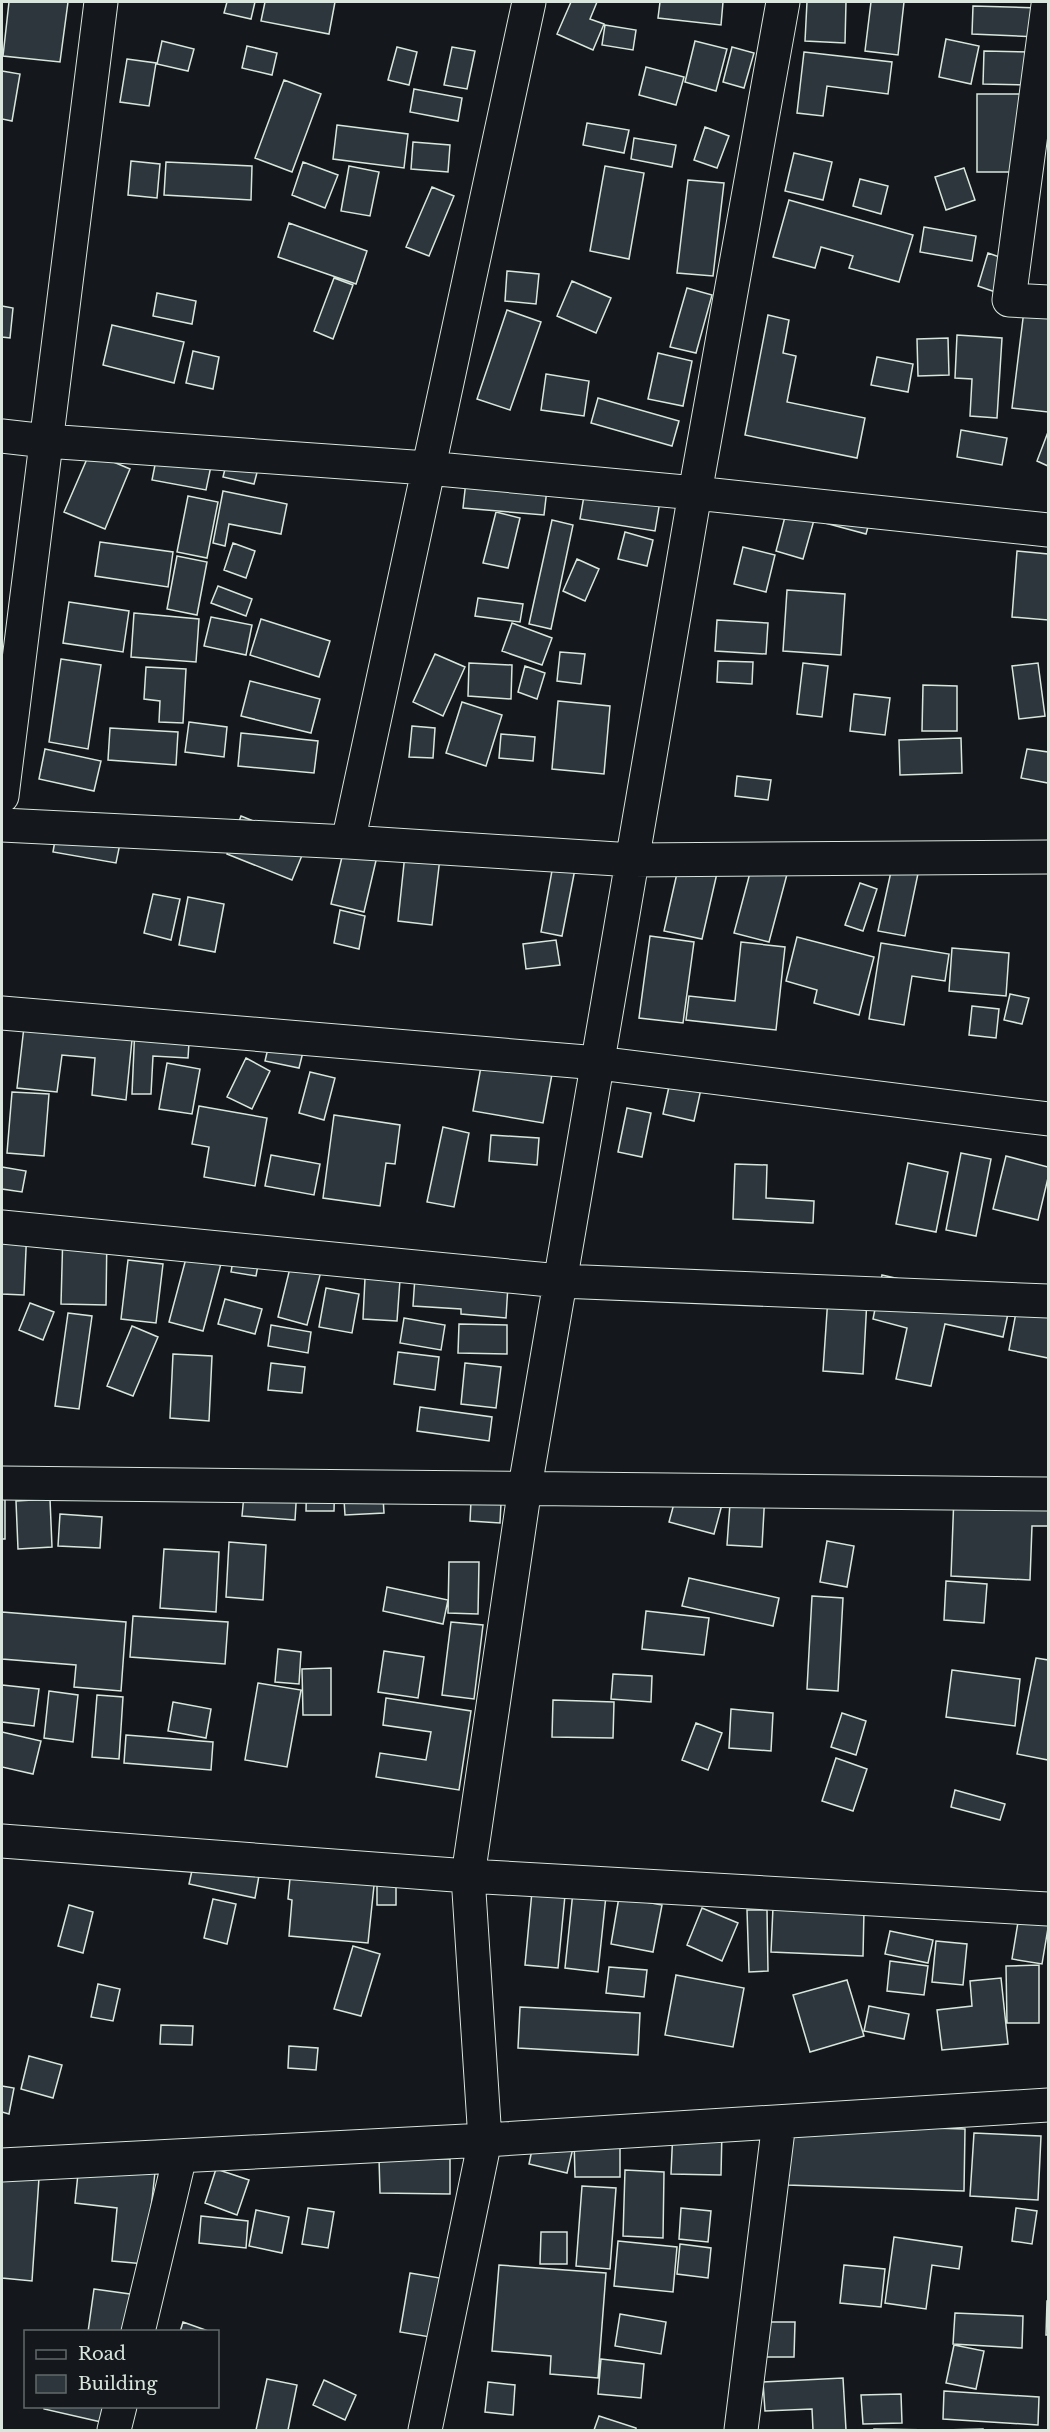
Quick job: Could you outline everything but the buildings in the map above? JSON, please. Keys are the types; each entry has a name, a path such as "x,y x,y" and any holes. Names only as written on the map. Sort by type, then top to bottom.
{"street":[{"path":"2,787 101,2"},
{"path":"348,842 529,2"},
{"path":"425,2430 485,2140 468,1876 525,1487 695,493 783,2"},
{"path":"1048,5 1009,300 1048,302"},
{"path":"2,436 427,468 1048,530"},
{"path":"2,825 348,842 633,860 1048,857"},
{"path":"2,1013 598,1063 1048,1119"},
{"path":"2,1227 560,1281 1048,1301"},
{"path":"2,1483 1048,1494"},
{"path":"2,1841 468,1876 1048,1909"},
{"path":"2,2164 485,2140 1048,2105"},
{"path":"741,2430 779,2122"},
{"path":"138,2330 180,2156"},
{"path":"114,2430 120,2408"}]}
